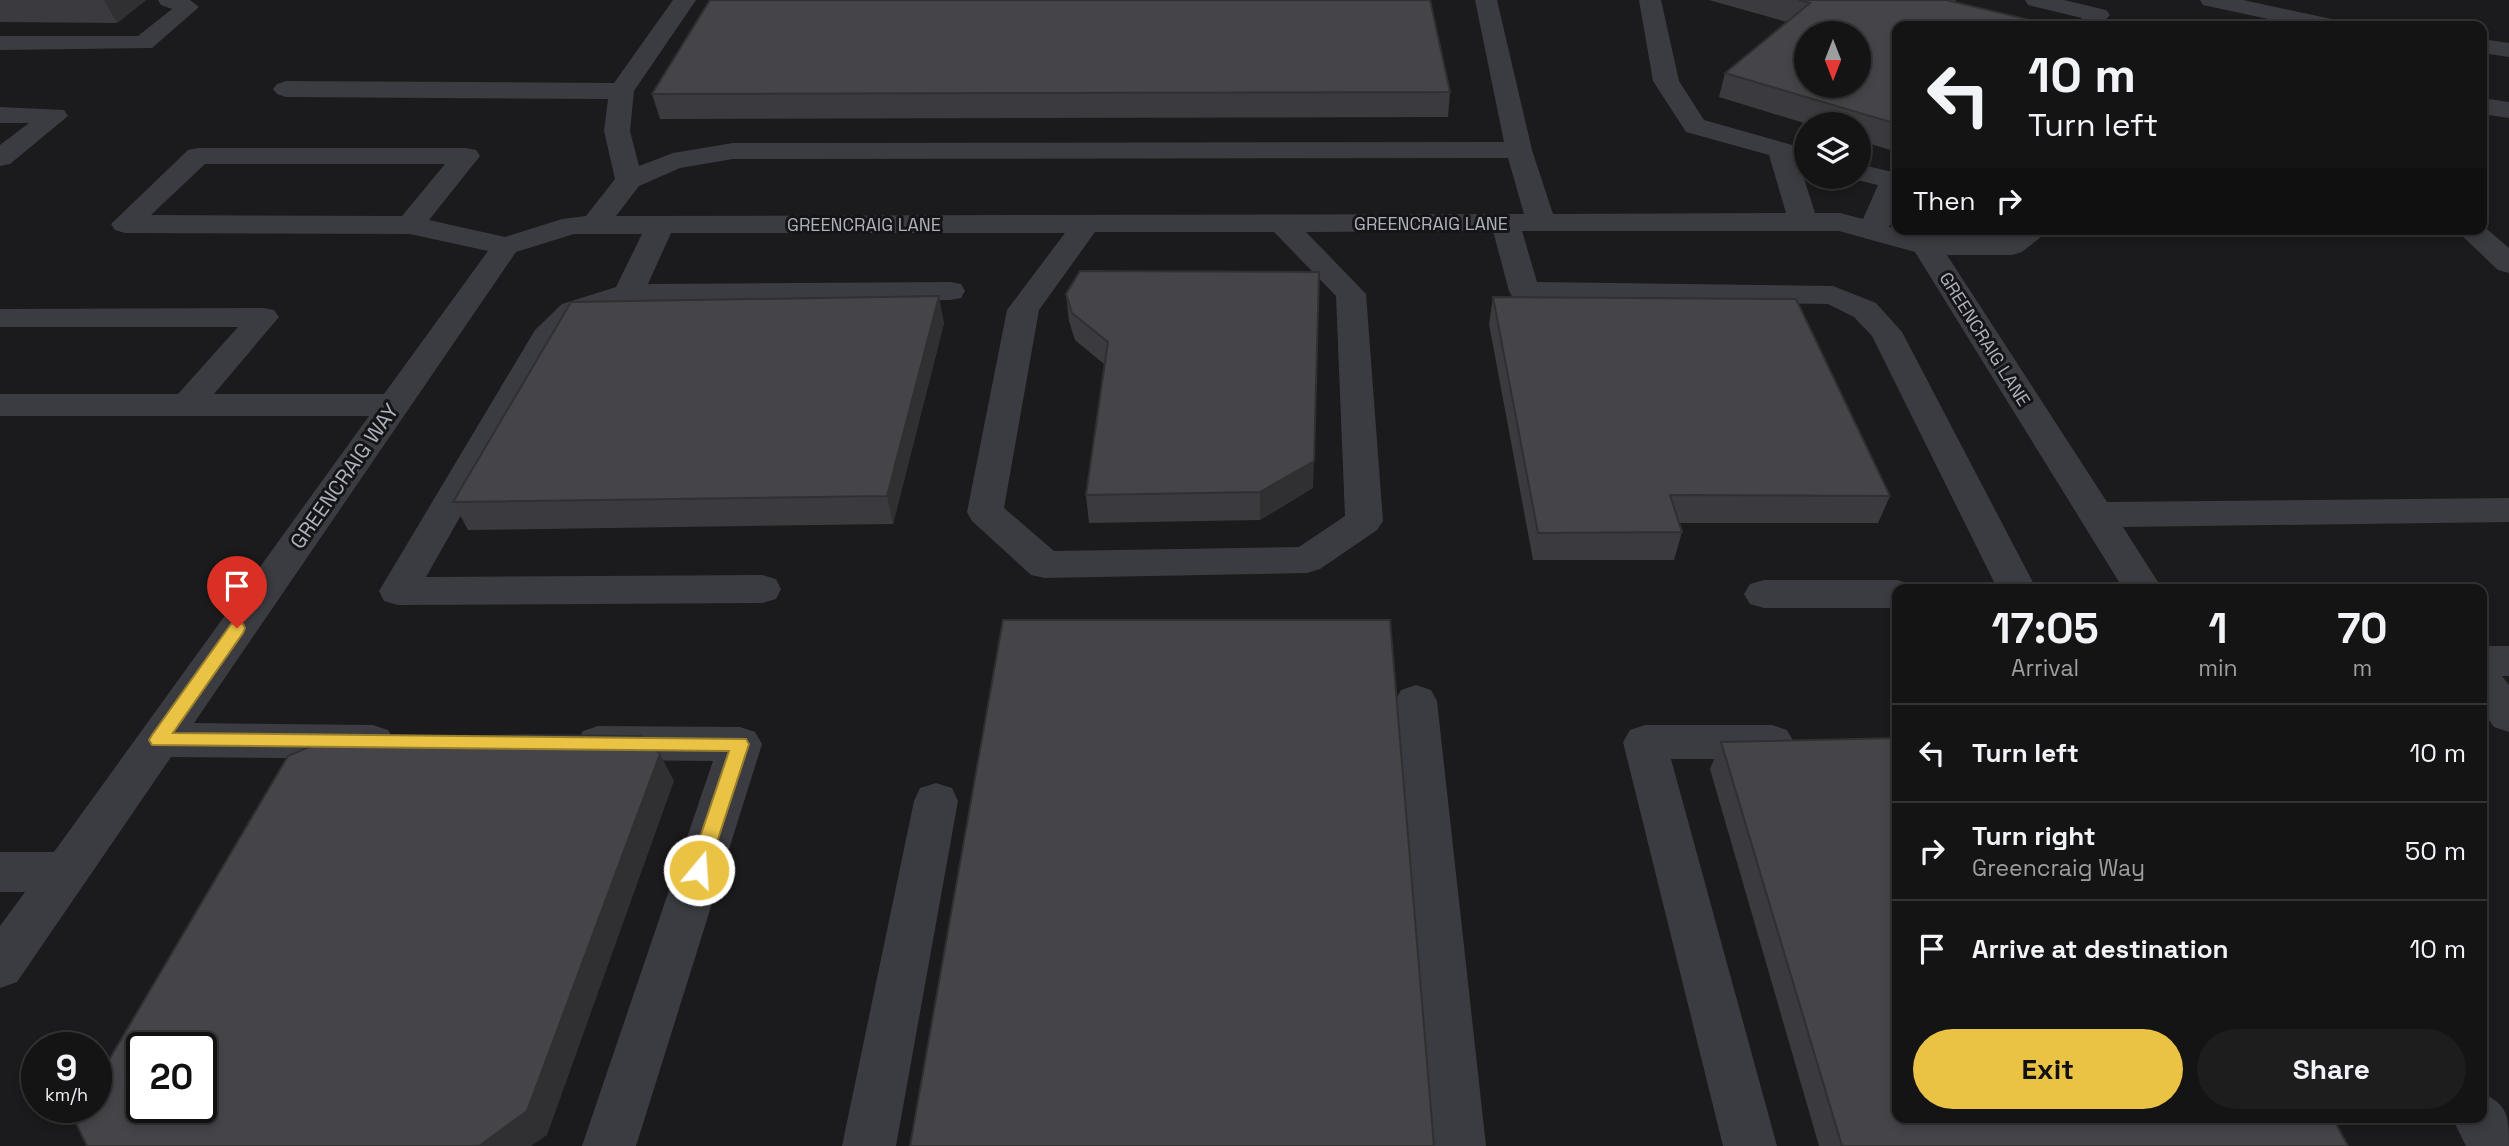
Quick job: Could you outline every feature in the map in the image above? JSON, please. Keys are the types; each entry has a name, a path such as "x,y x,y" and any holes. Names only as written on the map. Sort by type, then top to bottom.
{"street":[{"path":"0,43 144,43 188,8 169,0"},
{"path":"629,180 617,131 621,91 685,0"},
{"path":"1486,0 1519,150 1541,223"},
{"path":"1650,0 1666,81 1695,125 1794,153"},
{"path":"2036,0 2092,21"},
{"path":"2211,0 2310,21"},
{"path":"2487,47 2509,50"},
{"path":"286,89 621,91"},
{"path":"2487,107 2509,110"},
{"path":"0,115 55,116 0,158"},
{"path":"594,225 629,180 673,161 733,151 1519,150"},
{"path":"410,225 466,156 198,156 125,224 410,225 516,242"},
{"path":"1871,175 1892,180"},
{"path":"1873,231 1892,188"},
{"path":"1799,189 1803,222"},
{"name":"GREENCRAIG LANE","path":"516,242 572,225 1840,222 1926,246 2140,584"},
{"path":"1087,223 1023,310 985,512 1045,565 1307,560 1364,521 1352,294 1281,223"},
{"path":"1505,223 1524,291 1833,295 1865,310 1886,332 2015,584"},
{"path":"628,293 661,225"},
{"path":"1926,246 2012,246 2028,235"},
{"path":"2476,235 2509,264"},
{"name":"GREENCRAIG WAY","path":"0,966 394,405 516,242"},
{"path":"762,589 398,591 546,337 573,311 628,293 950,291"},
{"path":"0,318 263,317 187,405"},
{"path":"0,405 394,405"},
{"path":"2097,515 2509,510"},
{"path":"1763,594 1892,594"},
{"path":"2487,661 2509,661"},
{"path":"2487,687 2509,715"},
{"path":"1416,701 1460,1146"},
{"path":"158,740 408,742"},
{"path":"1749,1146 1645,742 1813,743"},
{"path":"560,743 740,744 609,1146"},
{"path":"869,1146 936,801"},
{"path":"0,872 67,872"},
{"path":"2482,1123 2496,1146"}],"building":[{"path":"710,0 1430,0 1450,92 652,94"},
{"path":"1798,0 1946,0 2034,21 1892,21 1892,123 1871,116 1871,112 1857,112 1809,98 1871,98 1871,21 1794,21 1794,93 1725,73 1810,3"},
{"path":"1080,271 1319,272 1314,461 1260,492 1086,495 1108,342 1072,313 1066,294"},
{"path":"939,296 887,496 453,502 571,302"},
{"path":"1493,297 1796,299 1890,496 1670,495 1682,532 1538,533"},
{"path":"1003,620 1390,620 1434,1146 910,1146"},
{"path":"523,735 641,736 660,754 527,1111 479,1146 87,1146 76,1123 112,1123 112,1055 288,756 323,741"},
{"path":"1892,738 1892,1123 2336,1123 2348,1146 1842,1146 1721,742"}],"route":[{"path":"237,628 158,740 740,744 699,870"}]}
